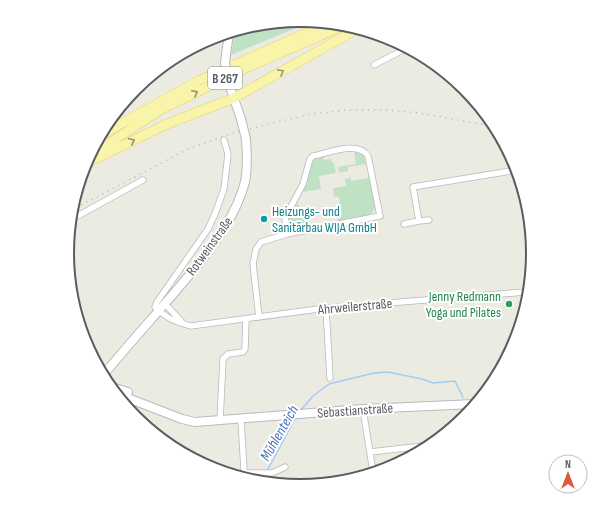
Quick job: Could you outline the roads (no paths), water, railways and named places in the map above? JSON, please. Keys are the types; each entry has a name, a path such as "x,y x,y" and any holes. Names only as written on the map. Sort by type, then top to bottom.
{"main road":[{"name":"B 267","path":"288,40 309,27"},
{"name":"B 267","path":"110,130 198,81 318,27"},
{"name":"B 267","path":"99,150 160,110 244,69 334,30"},
{"path":"234,98 351,33"},
{"name":"Rotweinstraße","path":"107,371 165,304 210,248 231,216 245,181 248,161 246,139 226,72 226,54 228,39"},
{"name":"B 267","path":"94,160 167,124 234,98"},
{"name":"Sebastianstraße","path":"121,391 165,413 195,422 240,420 363,409 468,404"},
{"name":"Sebastianstraße","path":"125,396 133,397"}],"street":[{"path":"374,65 401,50"},
{"name":"Rotweinstraße","path":"159,311 155,307 161,293 208,229 215,214 224,189 228,154 224,140"},
{"path":"259,317 253,255 261,242 287,234 380,216 368,156 364,150 356,148 313,156 310,159 303,184 285,218 287,234"},
{"path":"419,222 413,187 511,171"},
{"path":"77,216 143,180"},
{"path":"404,224 428,220"},
{"name":"Ahrweilerstraße","path":"159,311 173,320 192,326 326,308 523,292"},
{"path":"165,304 176,318 185,325"},
{"path":"326,308 330,378"},
{"path":"220,421 222,359 228,354 244,352 246,319"},
{"path":"363,409 372,467"},
{"path":"240,420 244,470 247,472"},
{"path":"370,452 417,447"},
{"path":"252,474 270,473 285,467"}],"waterway":[{"name":"Mühlenteich","path":"301,410 313,396 329,384 374,373 388,372 422,379 433,383 455,381 463,397"},
{"name":"Mühlenteich","path":"267,471 296,417"}],"railway":[{"path":"79,207 188,149 236,132 311,114 348,110 388,110 420,113 487,125"}],"place":[{"name":"Heizungs- und Sanitärbau WIJA GmbH","path":"264,219"},
{"name":"Jenny Redmann Yoga und Pilates","path":"509,304"}]}
